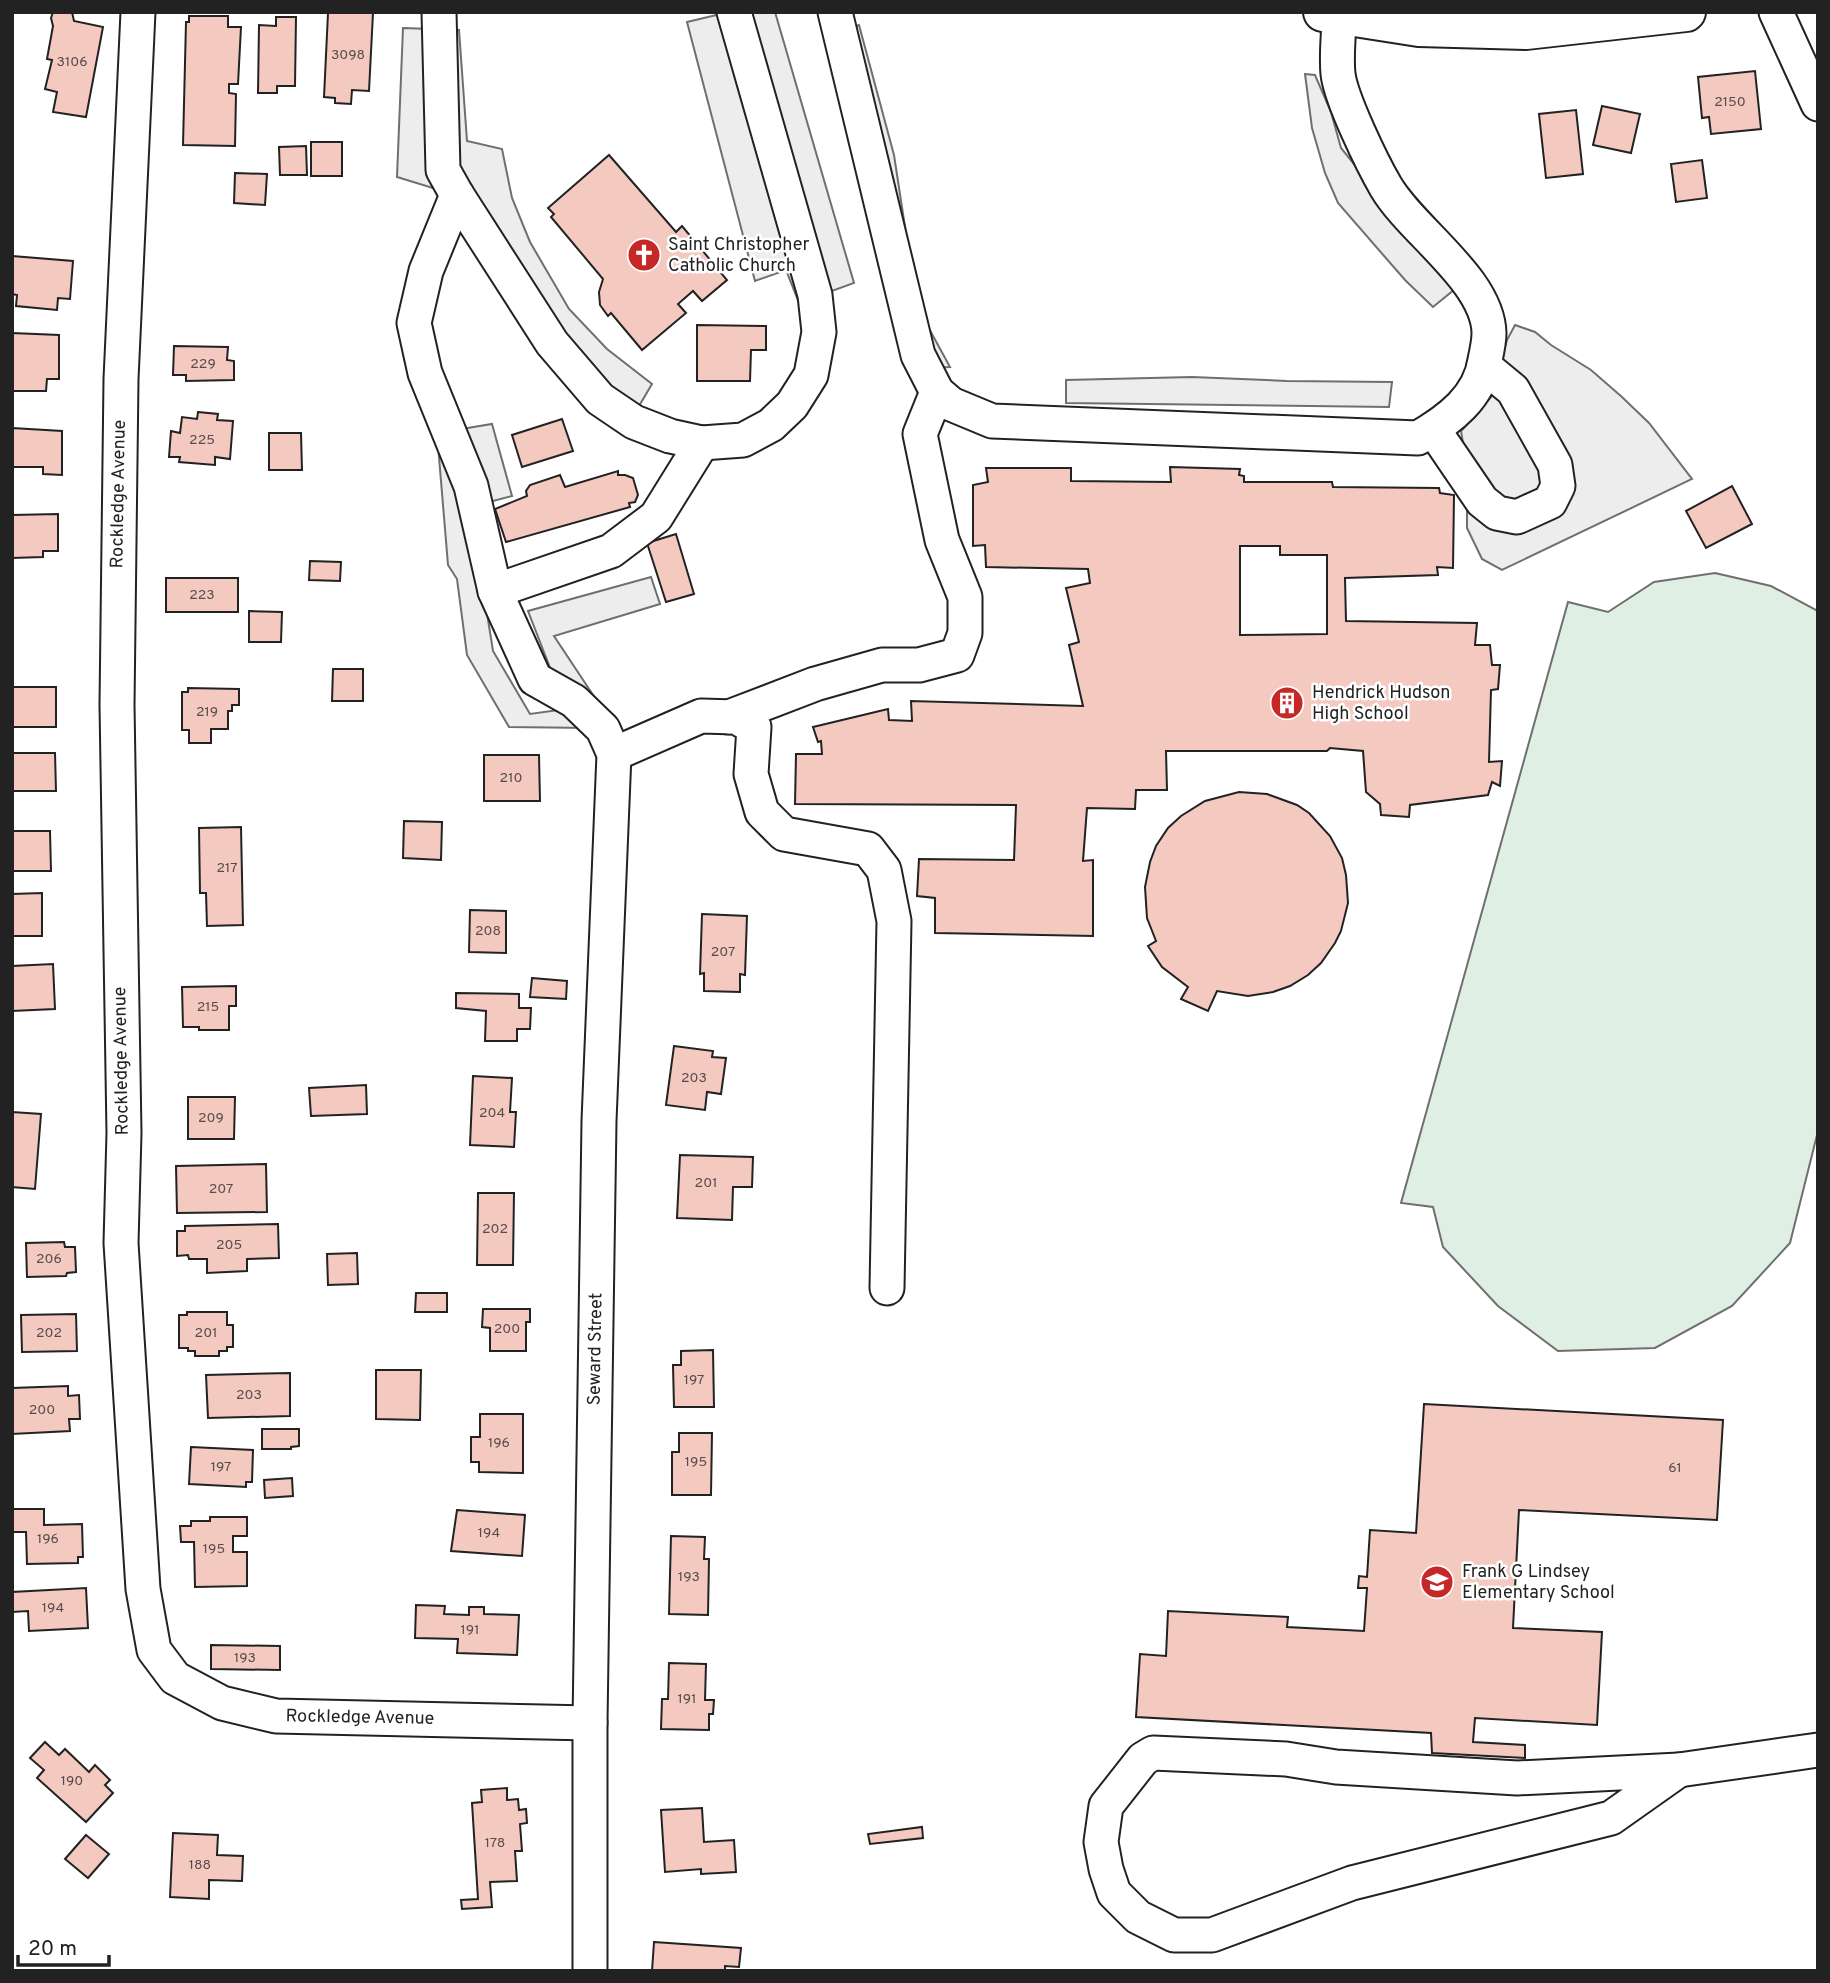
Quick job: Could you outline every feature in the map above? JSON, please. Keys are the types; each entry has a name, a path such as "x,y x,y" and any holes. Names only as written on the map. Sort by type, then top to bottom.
{"main road":[{"path":"1331,13 1419,27 1526,30 1686,12"}],"street":[{"name":"Rockledge Avenue","path":"138,12 121,379 117,705 124,1133 121,1243 143,1589 154,1650 175,1678 222,1703 275,1716 590,1723"},
{"path":"439,12 443,170 457,195 552,343 600,399 634,422 670,436 702,443 743,440 771,425 792,405 811,376 818,332 815,295 734,12"},
{"path":"835,12 918,355 936,392 951,404 992,421 1418,438 1447,421 1474,392 1484,366 1489,333 1484,306 1470,285 1387,188 1354,121 1338,75 1331,13"},
{"path":"1776,12 1809,64 1818,104"},
{"path":"457,195 426,271 414,323 425,373 471,486 495,591 535,679 574,701 609,742 701,716 736,717 754,727 751,774 762,812 784,834 868,849 884,870 894,921 887,1288"},
{"path":"1433,429 1482,501 1496,513 1517,517 1550,502 1558,485 1555,465 1513,390 1484,366"},
{"path":"729,717 815,684 882,666 919,665 957,655 965,633 965,597 942,540 920,434 936,392"},
{"path":"495,591 611,551 656,517 702,443"},
{"name":"Seward Street","path":"590,1971 590,1723 599,1121 609,742"},
{"path":"1679,1770 1611,1818 1352,1883 1212,1935 1174,1935 1138,1917 1114,1893 1101,1842 1106,1806 1143,1759 1153,1753 1286,1759 1336,1767 1517,1778 1679,1770 1818,1750"}],"green space":[{"path":"1715,573 1771,586 1818,611 1818,1131 1790,1243 1732,1306 1655,1348 1558,1351 1498,1306 1443,1247 1433,1207 1401,1203 1568,602 1608,612 1654,582"}],"shaded area":[{"path":"729,12 775,12 854,283 799,303 786,270 755,281 687,22"},
{"path":"859,25 894,155 913,279 926,323 950,367 925,368 843,31"},
{"path":"403,28 459,30 467,141 502,149 512,198 530,242 569,309 607,349 652,384 639,406 598,378 568,343 482,203 397,177"},
{"path":"1305,74 1315,75 1331,112 1341,148 1455,289 1433,307 1405,280 1338,203 1325,173 1312,128"},
{"path":"1515,325 1535,332 1591,370 1649,423 1692,479 1502,570 1482,559 1467,528 1467,467 1461,431 1491,397 1507,340"},
{"path":"1192,377 1392,382 1389,407 1066,403 1066,380"},
{"path":"492,424 512,496 470,507 493,651 530,714 566,709 528,611 651,577 660,604 554,636 609,719 590,728 509,727 467,655 457,579 448,565 437,433"}],"building":[{"path":"53,12 72,12 74,21 103,27 86,117 53,112 57,92 45,89 52,60 47,59"},
{"path":"328,13 373,13 369,91 352,90 351,104 335,103 335,98 324,97"},
{"path":"189,16 228,16 228,27 241,27 238,84 229,84 229,93 236,94 235,146 183,145 186,22 189,22"},
{"path":"276,17 296,17 295,86 277,86 277,93 258,93 259,25 276,26"},
{"path":"1755,71 1761,129 1711,134 1709,117 1702,118 1698,77"},
{"path":"1602,106 1640,114 1631,153 1593,145"},
{"path":"1576,110 1583,174 1546,178 1539,114"},
{"path":"311,142 342,142 342,176 311,176"},
{"path":"306,146 307,175 280,175 279,147"},
{"name":"Saint Christopher Catholic Church","path":"609,155 676,232 682,226 727,280 702,301 693,291 678,304 686,313 642,350 611,313 608,316 600,305 599,292 603,279 551,217 554,214 548,208"},
{"path":"1702,160 1707,198 1676,202 1671,164"},
{"path":"235,173 267,174 265,205 234,203"},
{"path":"12,256 73,261 70,299 58,298 57,310 16,306 17,295 12,294"},
{"path":"697,325 766,326 766,350 751,350 750,381 697,381"},
{"path":"12,333 59,335 59,379 47,379 46,391 12,391"},
{"path":"174,346 228,347 227,360 234,361 234,380 186,381 186,375 173,375"},
{"path":"198,412 218,414 217,420 233,421 230,459 215,457 215,465 179,462 180,457 169,457 171,431 180,433 182,417 197,419"},
{"path":"562,419 573,451 522,467 512,435"},
{"path":"12,428 62,431 62,475 43,474 43,467 12,467"},
{"path":"269,433 301,433 302,470 269,470"},
{"name":"Hendrick Hudson High School","path":"1170,467 1240,469 1239,475 1244,476 1244,482 1332,482 1333,487 1439,488 1440,493 1454,495 1453,568 1437,567 1438,575 1345,578 1346,621 1477,623 1475,645 1490,645 1492,665 1500,665 1498,689 1491,690 1489,762 1502,761 1500,786 1492,782 1488,795 1410,805 1409,817 1381,815 1380,804 1366,792 1363,751 1330,748 1327,751 1166,751 1167,790 1136,790 1135,809 1087,808 1083,861 1093,860 1093,936 935,933 935,898 917,896 919,859 1014,860 1016,805 795,804 796,754 822,754 821,741 818,742 813,727 888,709 889,720 912,721 911,701 1083,706 1069,645 1079,642 1066,588 1090,583 1088,569 986,567 985,545 973,546 973,485 988,482 986,468 1071,468 1071,481 1171,482","holes":["1240,546 1280,546 1280,555 1327,555 1327,634 1240,635"]},
{"path":"618,471 618,475 633,478 638,495 635,502 629,503 630,507 506,542 495,509 527,496 526,491 530,485 560,475 565,487"},
{"path":"1732,486 1752,524 1706,548 1686,511"},
{"path":"58,514 58,551 43,551 43,557 12,558 12,515"},
{"path":"676,534 694,594 666,602 647,543"},
{"path":"310,561 341,562 340,581 309,580"},
{"path":"166,578 238,578 238,612 166,612"},
{"path":"249,611 282,612 281,642 249,642"},
{"path":"333,669 363,669 363,701 332,701"},
{"path":"12,687 56,687 56,727 12,727"},
{"path":"188,688 239,689 239,705 232,705 232,711 228,711 228,729 211,729 211,743 189,743 189,730 182,730 182,692 188,692"},
{"path":"12,753 55,753 56,791 12,791"},
{"path":"484,755 539,755 540,801 484,801"},
{"path":"1239,792 1267,794 1297,805 1309,813 1330,836 1342,858 1348,903 1335,943 1321,963 1308,975 1273,992 1248,996 1217,991 1208,1011 1181,999 1188,987 1162,967 1148,946 1156,941 1147,918 1145,887 1156,846 1168,828 1205,801"},
{"path":"404,821 442,822 441,860 403,858"},
{"path":"241,827 243,925 207,926 206,893 200,893 199,828"},
{"path":"12,831 50,831 51,871 12,871"},
{"path":"42,893 42,936 12,936 12,894"},
{"path":"470,910 506,911 506,953 469,952"},
{"path":"702,914 747,916 745,975 740,974 740,992 704,991 704,973 700,974"},
{"path":"53,964 55,1009 12,1011 12,966"},
{"path":"532,978 567,981 566,999 530,997"},
{"path":"236,986 236,1006 229,1006 229,1030 183,1027 182,987"},
{"path":"456,993 519,994 519,1008 531,1008 530,1029 517,1029 517,1041 485,1041 486,1011 456,1008"},
{"path":"674,1046 713,1051 712,1057 726,1058 721,1094 707,1092 705,1110 666,1105"},
{"path":"473,1076 512,1078 510,1112 516,1112 514,1147 470,1145"},
{"path":"366,1085 367,1114 311,1116 309,1088"},
{"path":"188,1097 235,1097 234,1139 188,1139"},
{"path":"12,1112 41,1114 35,1189 12,1187"},
{"path":"680,1155 753,1157 752,1187 733,1187 732,1220 677,1218"},
{"path":"266,1164 267,1212 177,1213 176,1166"},
{"path":"478,1193 514,1193 513,1265 477,1265"},
{"path":"278,1224 279,1258 247,1259 247,1271 207,1273 207,1259 177,1256 177,1231 185,1231 185,1226"},
{"path":"64,1242 65,1247 75,1247 76,1272 67,1273 66,1276 27,1277 26,1243"},
{"path":"357,1253 358,1284 328,1285 327,1254"},
{"path":"416,1293 447,1293 447,1312 415,1312"},
{"path":"483,1309 530,1309 530,1322 526,1322 526,1351 490,1351 490,1328 482,1327"},
{"path":"187,1312 227,1312 227,1325 233,1325 233,1347 227,1347 227,1351 219,1351 219,1356 195,1356 195,1351 179,1348 179,1315 187,1315"},
{"path":"76,1314 77,1351 22,1352 21,1315"},
{"path":"713,1350 714,1407 674,1407 673,1365 681,1365 681,1351"},
{"path":"376,1370 421,1370 420,1420 376,1419"},
{"path":"290,1373 290,1416 208,1418 206,1375"},
{"path":"68,1386 68,1396 79,1395 80,1419 69,1419 70,1431 12,1434 12,1388"},
{"name":"Frank G Lindsey Elementary School","path":"1424,1404 1723,1420 1717,1520 1519,1510 1513,1628 1602,1632 1597,1725 1475,1718 1473,1742 1525,1745 1525,1758 1432,1753 1431,1733 1136,1717 1140,1654 1166,1656 1168,1611 1288,1617 1287,1627 1364,1631 1367,1588 1358,1588 1359,1576 1367,1577 1370,1530 1416,1533"},
{"path":"480,1414 523,1414 523,1473 479,1472 479,1462 471,1462 471,1437 480,1437"},
{"path":"262,1429 299,1429 299,1446 291,1449 262,1449"},
{"path":"679,1433 712,1433 711,1495 672,1495 672,1452 679,1452"},
{"path":"191,1447 253,1450 252,1482 246,1482 246,1487 189,1484"},
{"path":"292,1478 293,1496 265,1498 264,1480"},
{"path":"13,1509 44,1509 44,1525 82,1524 83,1557 78,1557 78,1563 27,1564 26,1532 13,1532"},
{"path":"457,1510 525,1515 522,1556 451,1551"},
{"path":"210,1517 247,1517 247,1536 233,1536 233,1552 247,1552 247,1586 195,1587 194,1542 181,1542 180,1526 191,1526 191,1521 210,1521"},
{"path":"671,1536 705,1537 704,1559 709,1559 708,1615 669,1614"},
{"path":"86,1588 88,1628 29,1631 28,1611 12,1612 12,1592"},
{"path":"416,1605 445,1606 444,1614 469,1615 469,1607 484,1607 484,1614 519,1615 517,1655 457,1653 458,1639 415,1638"},
{"path":"211,1645 280,1646 280,1670 211,1669"},
{"path":"669,1663 706,1664 705,1700 714,1700 713,1714 709,1714 709,1730 661,1729 662,1699 668,1699"},
{"path":"45,1742 59,1755 65,1749 89,1772 95,1765 110,1780 105,1785 113,1793 86,1822 37,1778 44,1770 30,1758"},
{"path":"507,1788 507,1800 518,1799 519,1810 526,1809 527,1823 520,1824 522,1851 515,1851 517,1881 490,1882 492,1907 462,1909 461,1900 478,1899 472,1803 482,1802 481,1790"},
{"path":"702,1808 704,1842 734,1840 736,1872 701,1874 701,1869 665,1872 661,1810"},
{"path":"922,1827 923,1838 870,1844 868,1834"},
{"path":"173,1833 218,1835 217,1855 243,1856 242,1881 209,1880 209,1899 170,1897"},
{"path":"86,1835 109,1854 88,1878 65,1859"},
{"path":"654,1942 741,1948 739,1967 725,1966 725,1971 652,1971"}],"place":[{"name":"Saint Christopher Catholic Church","path":"644,255"},
{"name":"Hendrick Hudson High School","path":"1287,703"},
{"name":"Frank G Lindsey Elementary School","path":"1437,1582"}]}
